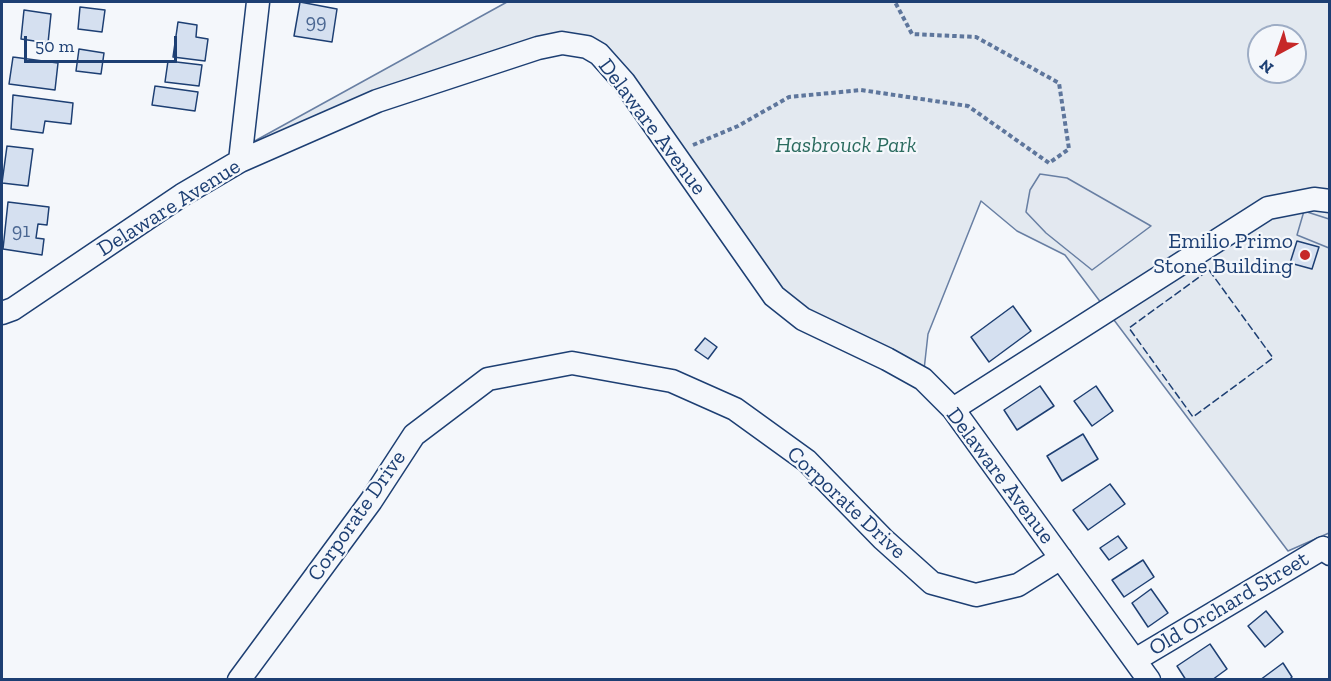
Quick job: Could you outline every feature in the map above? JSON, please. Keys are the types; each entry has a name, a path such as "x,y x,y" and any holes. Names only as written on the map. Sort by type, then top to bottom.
{"street":[{"path":"240,161 258,2"},
{"name":"Delaware Avenue","path":"2,313 13,309 182,195 240,161 377,101 562,43 586,47 599,54 624,82 774,296 803,319 923,379 952,409 1149,680"},
{"path":"952,409 1268,208 1314,199 1329,201"},
{"name":"Corporate Drive","path":"238,680 371,501 414,435 488,379 572,363 672,381 735,409 807,461 883,539 932,583 976,594 1018,585 1061,558"},
{"name":"Old Orchard Street","path":"1135,660 1326,551"}],"path":[{"path":"673,153 738,126 789,97 861,90 968,106 1049,164 1069,149 1059,83 976,37 912,34 895,2"}],"green space":[{"name":"Hasbrouck Park","path":"507,2 1329,2 1329,533 1288,551 1065,255 1017,231 981,201 928,334 923,379 803,319 624,82 562,43 242,148"}],"shaded area":[{"path":"1040,174 1067,178 1151,226 1092,270 1046,233 1026,212 1030,190"},
{"path":"1304,211 1329,219 1329,248 1297,235"}],"building":[{"path":"300,2 337,9 332,42 294,36"},
{"path":"80,7 105,10 102,32 78,29"},
{"path":"24,10 51,14 48,43 21,39"},
{"path":"178,22 197,25 196,37 208,39 205,61 173,57"},
{"path":"79,49 104,53 101,74 76,71"},
{"path":"13,57 58,63 55,90 9,84"},
{"path":"168,61 202,65 199,86 165,82"},
{"path":"155,86 198,92 195,111 152,105"},
{"path":"13,95 73,103 71,124 45,121 43,133 11,129"},
{"path":"7,146 33,149 28,186 2,183"},
{"path":"8,202 49,207 47,225 38,224 36,238 44,239 42,255 3,249"},
{"name":"Emilio Primo Stone Building","path":"1297,241 1319,247 1312,269 1290,263"},
{"path":"1013,306 1031,331 989,362 971,337"},
{"path":"705,338 717,347 708,359 695,350"},
{"path":"1040,386 1054,406 1017,430 1004,410"},
{"path":"1096,386 1113,411 1092,426 1074,401"},
{"path":"1083,434 1098,459 1062,481 1047,456"},
{"path":"1110,484 1125,504 1088,530 1073,510"},
{"path":"1118,536 1127,548 1109,560 1100,548"},
{"path":"1143,560 1154,577 1124,597 1112,580"},
{"path":"1151,589 1168,613 1148,627 1132,603"},
{"path":"1266,611 1283,632 1265,647 1248,626"},
{"path":"1210,644 1227,669 1212,680 1186,680 1177,666"},
{"path":"1283,663 1292,677 1289,680 1260,680"}],"fence":[{"path":"1209,270 1273,358 1193,417 1129,328 1209,270"}],"place":[{"name":"Emilio Primo Stone Building","path":"1305,255"}]}
